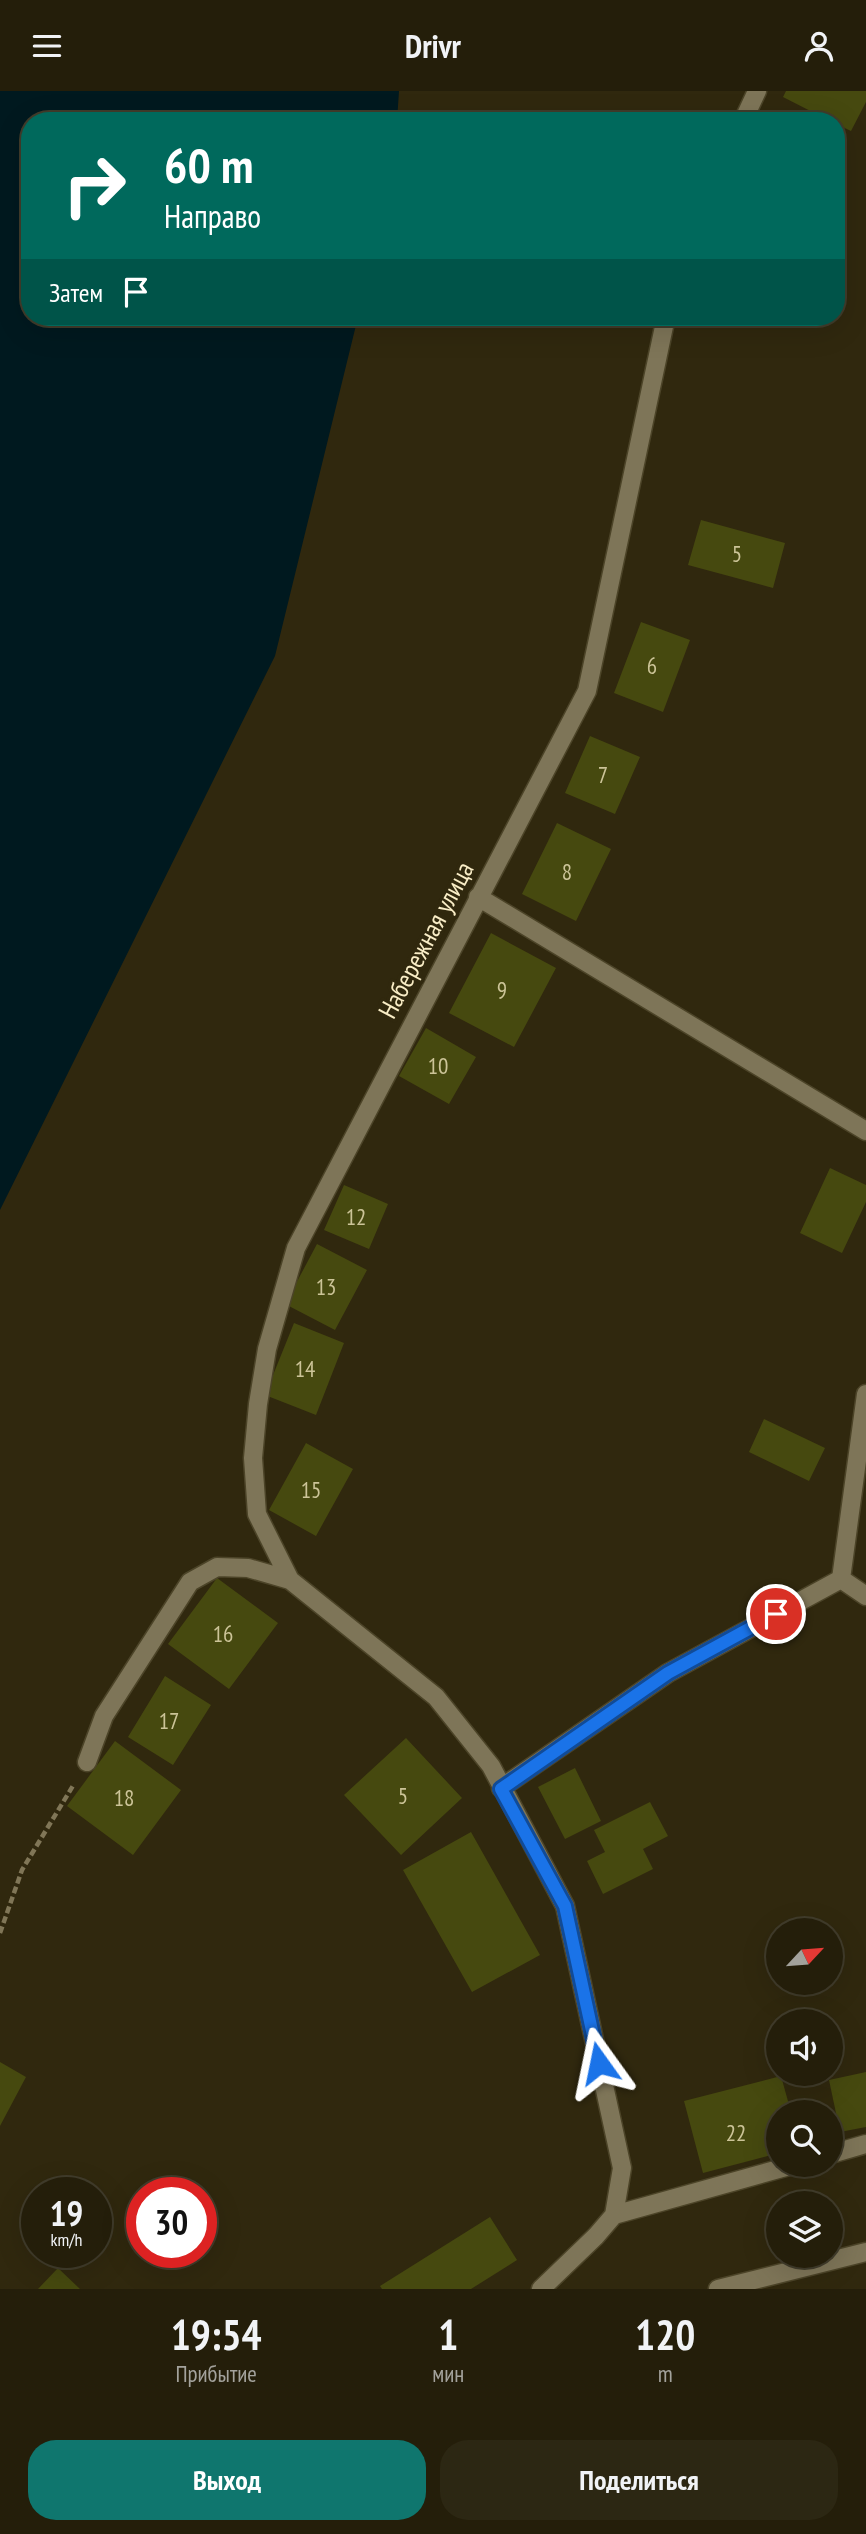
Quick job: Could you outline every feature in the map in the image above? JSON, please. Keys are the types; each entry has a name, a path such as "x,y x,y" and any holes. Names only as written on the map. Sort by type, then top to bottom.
{"street":[{"path":"747,112 757,91"},
{"name":"Набережная улица","path":"290,1580 257,1514 253,1458 267,1349 296,1248 587,691 664,326"},
{"path":"478,897 866,1131"},
{"path":"841,1579 866,1394"},
{"path":"87,1762 104,1717 190,1582 217,1567 248,1568 290,1580 436,1697 491,1766 565,1906 622,2168 614,2215 541,2289"},
{"path":"501,1789 668,1673 841,1579"},
{"path":"841,1579 866,1596"},
{"path":"843,2151 866,2144"},
{"path":"614,2215 766,2173"},
{"path":"718,2289 866,2252"}],"path":[{"path":"0,1933 22,1870 87,1762"}],"water":[{"path":"0,91 399,91 398,112 21,112 21,326 356,326 275,656 0,1210"}],"building":[{"path":"786,91 866,91 866,102 851,131 845,128 845,112 812,112 783,97"},
{"path":"701,520 785,543 773,588 688,565"},
{"path":"641,622 690,640 663,712 614,693"},
{"path":"590,736 640,757 615,814 565,793"},
{"path":"557,823 611,849 576,921 522,894"},
{"path":"491,933 556,968 514,1047 449,1013"},
{"path":"426,1028 476,1057 449,1104 399,1076"},
{"path":"830,1168 866,1185 866,1202 842,1253 800,1233"},
{"path":"344,1185 388,1204 369,1249 324,1230"},
{"path":"317,1244 367,1270 335,1330 285,1304"},
{"path":"294,1323 344,1343 316,1415 265,1395"},
{"path":"764,1419 825,1448 809,1481 749,1452"},
{"path":"306,1443 353,1469 316,1536 269,1510"},
{"path":"217,1578 278,1623 229,1689 168,1644"},
{"path":"165,1676 211,1705 173,1765 128,1737"},
{"path":"406,1738 462,1798 401,1855 344,1795"},
{"path":"115,1741 181,1790 133,1855 67,1806"},
{"path":"575,1768 601,1821 565,1839 538,1787"},
{"path":"650,1802 668,1836 643,1849 653,1869 603,1894 587,1861 605,1852 594,1830"},
{"path":"471,1832 540,1955 472,1992 403,1870"},
{"path":"0,2062 26,2077 0,2126"},
{"path":"866,2072 866,2127 843,2131 843,2100 833,2100 830,2086 843,2086 843,2077"},
{"path":"766,2080 766,2086 784,2086 788,2100 766,2100 766,2156 703,2173 684,2101"},
{"path":"490,2217 517,2260 471,2289 382,2289 380,2286"},
{"path":"58,2268 80,2289 38,2289"}],"route":[{"path":"599,2063 565,1906 501,1789 668,1673 776,1614"}]}
